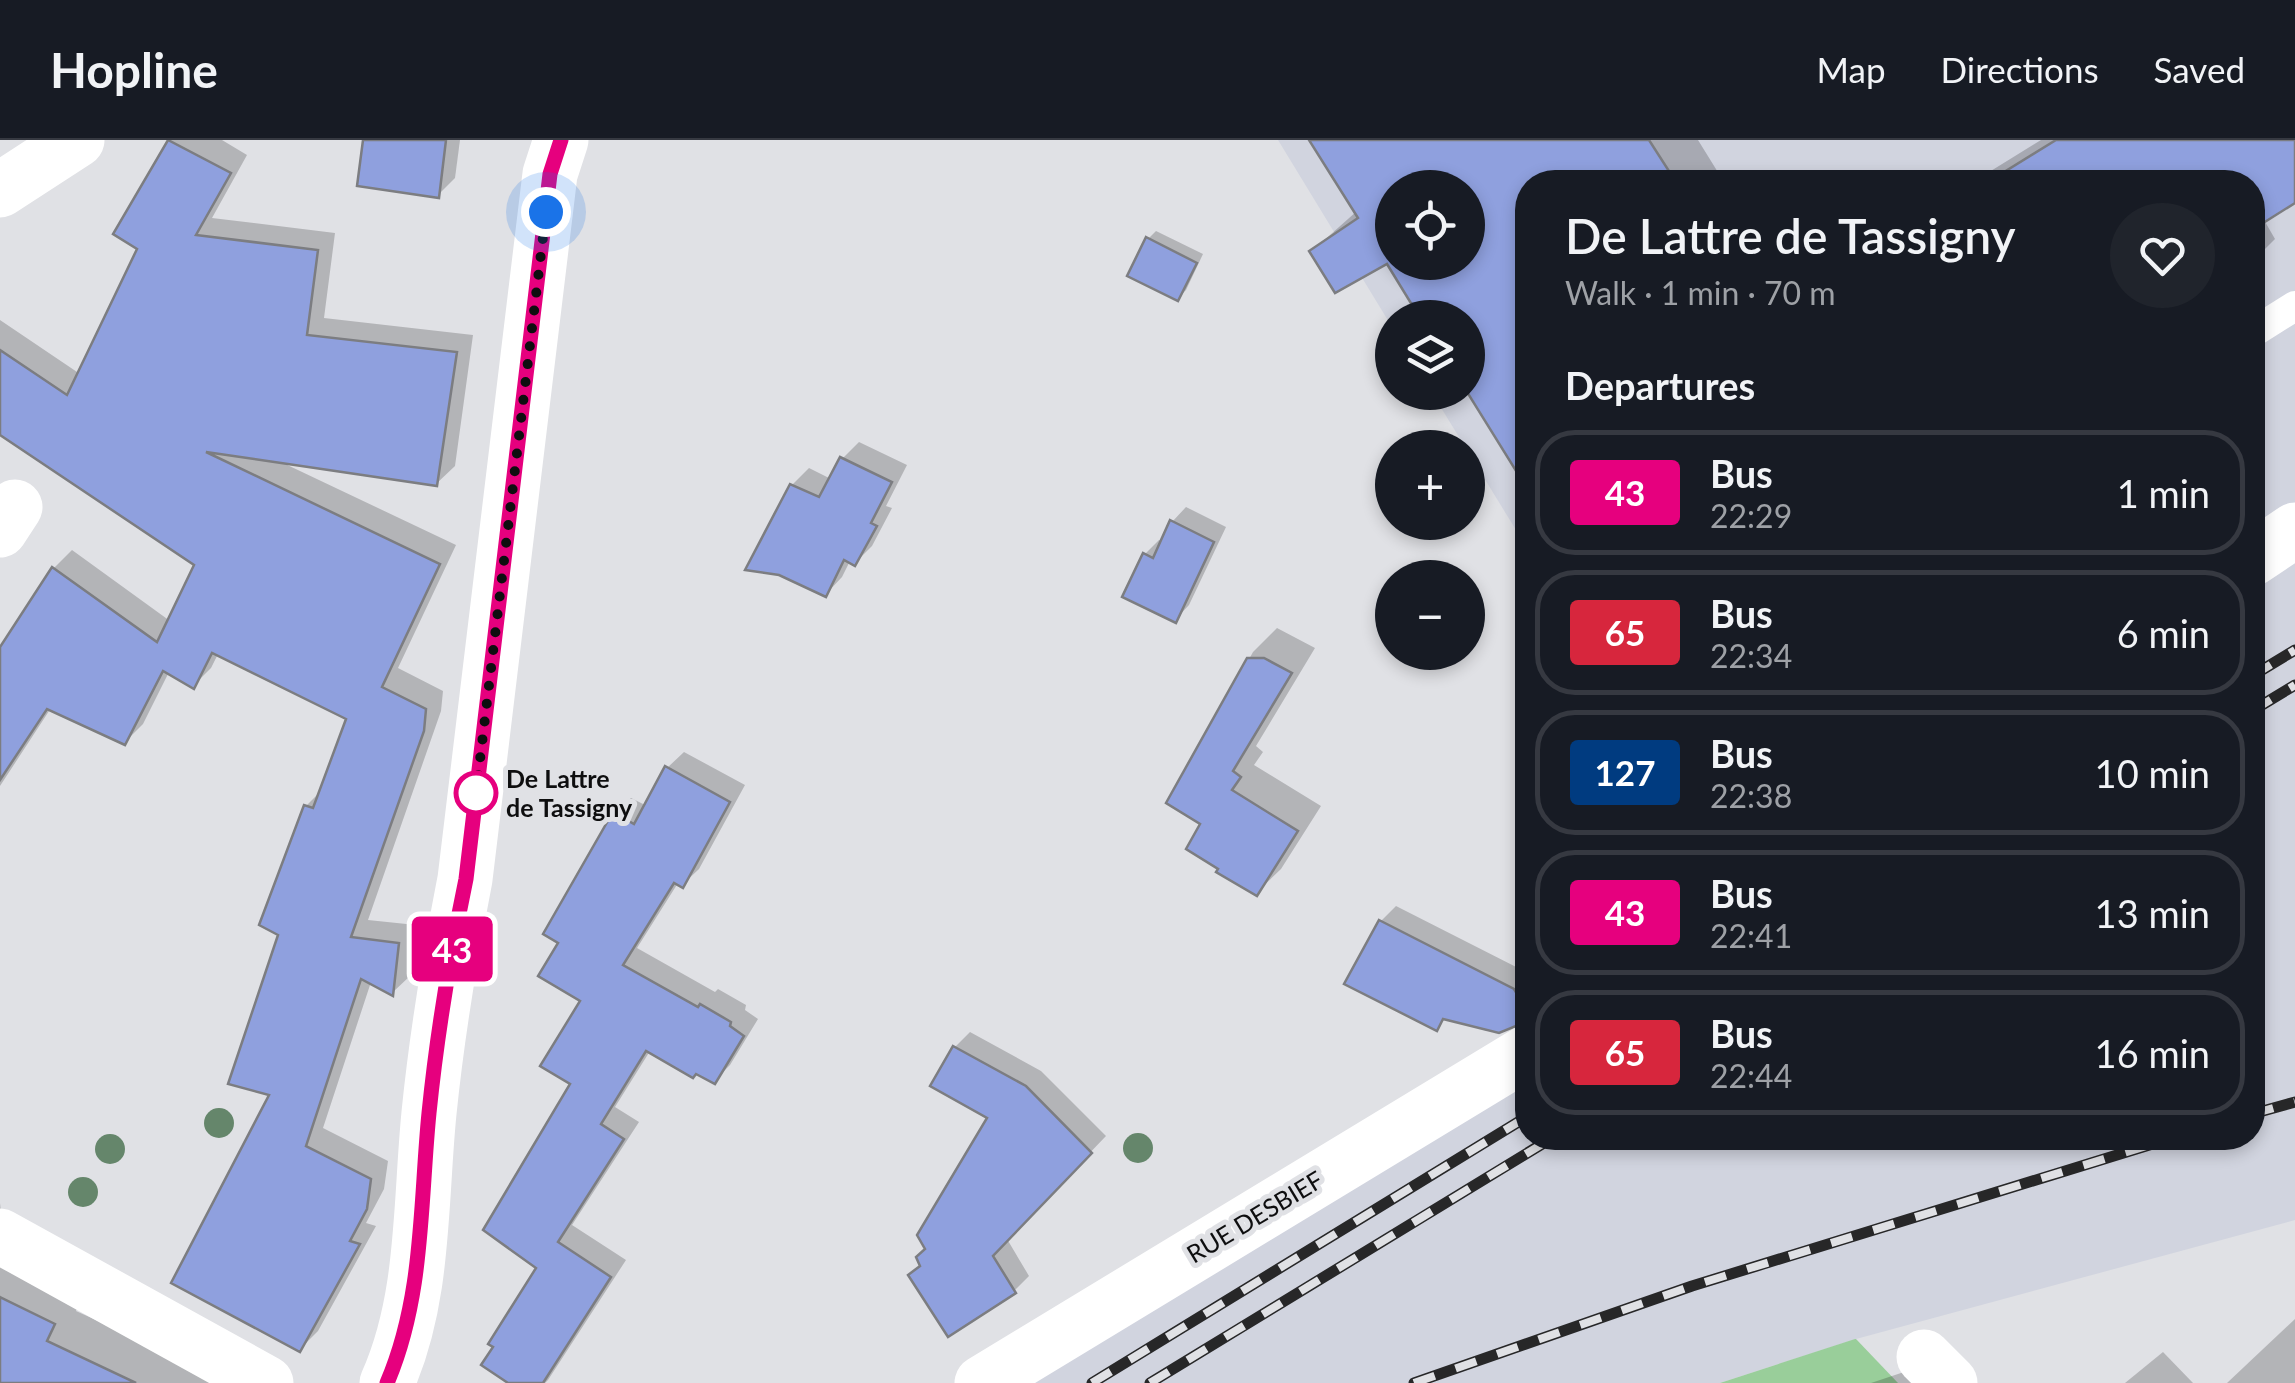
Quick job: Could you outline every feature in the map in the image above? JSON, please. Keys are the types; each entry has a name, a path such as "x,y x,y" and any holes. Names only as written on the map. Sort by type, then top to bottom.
{"main road":[{"path":"0,190 77,140"},
{"path":"387,1383 410,1306 420,1246 429,1115 443,998 466,879 550,174 561,140"},
{"path":"2265,550 2295,530"},
{"name":"RUE DESBIEF","path":"982,1383 1515,1060"},
{"path":"0,1236 266,1383"}],"lane":[{"path":"2265,325 2295,306"}],"shaded area":[{"path":"1278,140 2295,140 2295,1220 1856,1339 1720,1383 1020,1383 1515,1077 1515,1150 2265,1150 2265,170 1515,170 1515,528 1485,479 1485,430 1455,430 1442,410 1485,410 1485,300 1376,300"}],"green space":[{"path":"1855,1339 1898,1383 1720,1383"}],"building":[{"path":"168,140 231,173 196,235 318,250 307,335 457,352 437,486 206,452 440,564 382,687 426,709 424,731 351,937 399,943 393,996 361,979 306,1146 371,1179 367,1209 350,1241 360,1244 300,1352 171,1283 269,1095 228,1084 278,935 259,925 304,805 313,808 346,719 212,653 194,689 163,671 125,745 47,709 0,780 0,647 52,567 157,642 194,565 0,435 0,350 67,395 137,249 113,234"},
{"path":"363,140 446,140 439,198 357,186"},
{"path":"1309,140 1649,140 1668,170 1515,170 1515,469 1478,410 1485,410 1485,300 1409,300 1397,280 1485,280 1485,170 1375,170 1375,271 1335,293 1309,251 1358,218"},
{"path":"2056,140 2295,140 2295,203 2265,222 2265,170 2007,170"},
{"path":"1146,237 1197,263 1178,301 1127,276"},
{"path":"840,457 892,482 871,523 877,526 855,566 844,560 826,597 779,575 745,570 790,484 819,497"},
{"path":"1170,520 1214,542 1176,623 1122,597 1143,553 1153,558"},
{"path":"1247,658 1264,658 1292,673 1233,771 1241,777 1232,790 1298,831 1257,896 1186,849 1200,824 1166,803"},
{"path":"665,766 730,802 683,888 674,883 623,965 731,1022 730,1026 744,1036 715,1084 696,1074 693,1078 646,1051 601,1124 624,1139 558,1242 611,1277 543,1383 508,1383 481,1365 493,1347 488,1344 536,1268 483,1230 570,1084 540,1066 580,1001 538,976 558,943 543,934 613,812 634,824"},
{"path":"1379,920 1514,989 1515,1026 1499,1033 1443,1019 1437,1031 1344,984"},
{"path":"953,1046 1026,1086 1092,1153 993,1256 1016,1293 948,1337 908,1275 920,1266 916,1257 925,1249 917,1235 987,1118 930,1086"},
{"path":"0,1297 55,1324 47,1341 136,1383 0,1383"}],"railway":[{"path":"2265,668 2295,650"},
{"path":"2265,703 2295,685"},
{"path":"2265,1110 2295,1102"},
{"path":"1092,1383 1515,1124"},
{"path":"1150,1383 1532,1150"},
{"path":"1414,1383 1692,1286 2133,1150"}],"bus line":[{"name":"43","path":"387,1383 410,1306 420,1246 429,1115 446,979 466,879 550,174 561,140"}],"place":[{"name":"De Lattre de Tassigny","path":"476,793"}],"route":[{"path":"476,793 546,212"}]}
